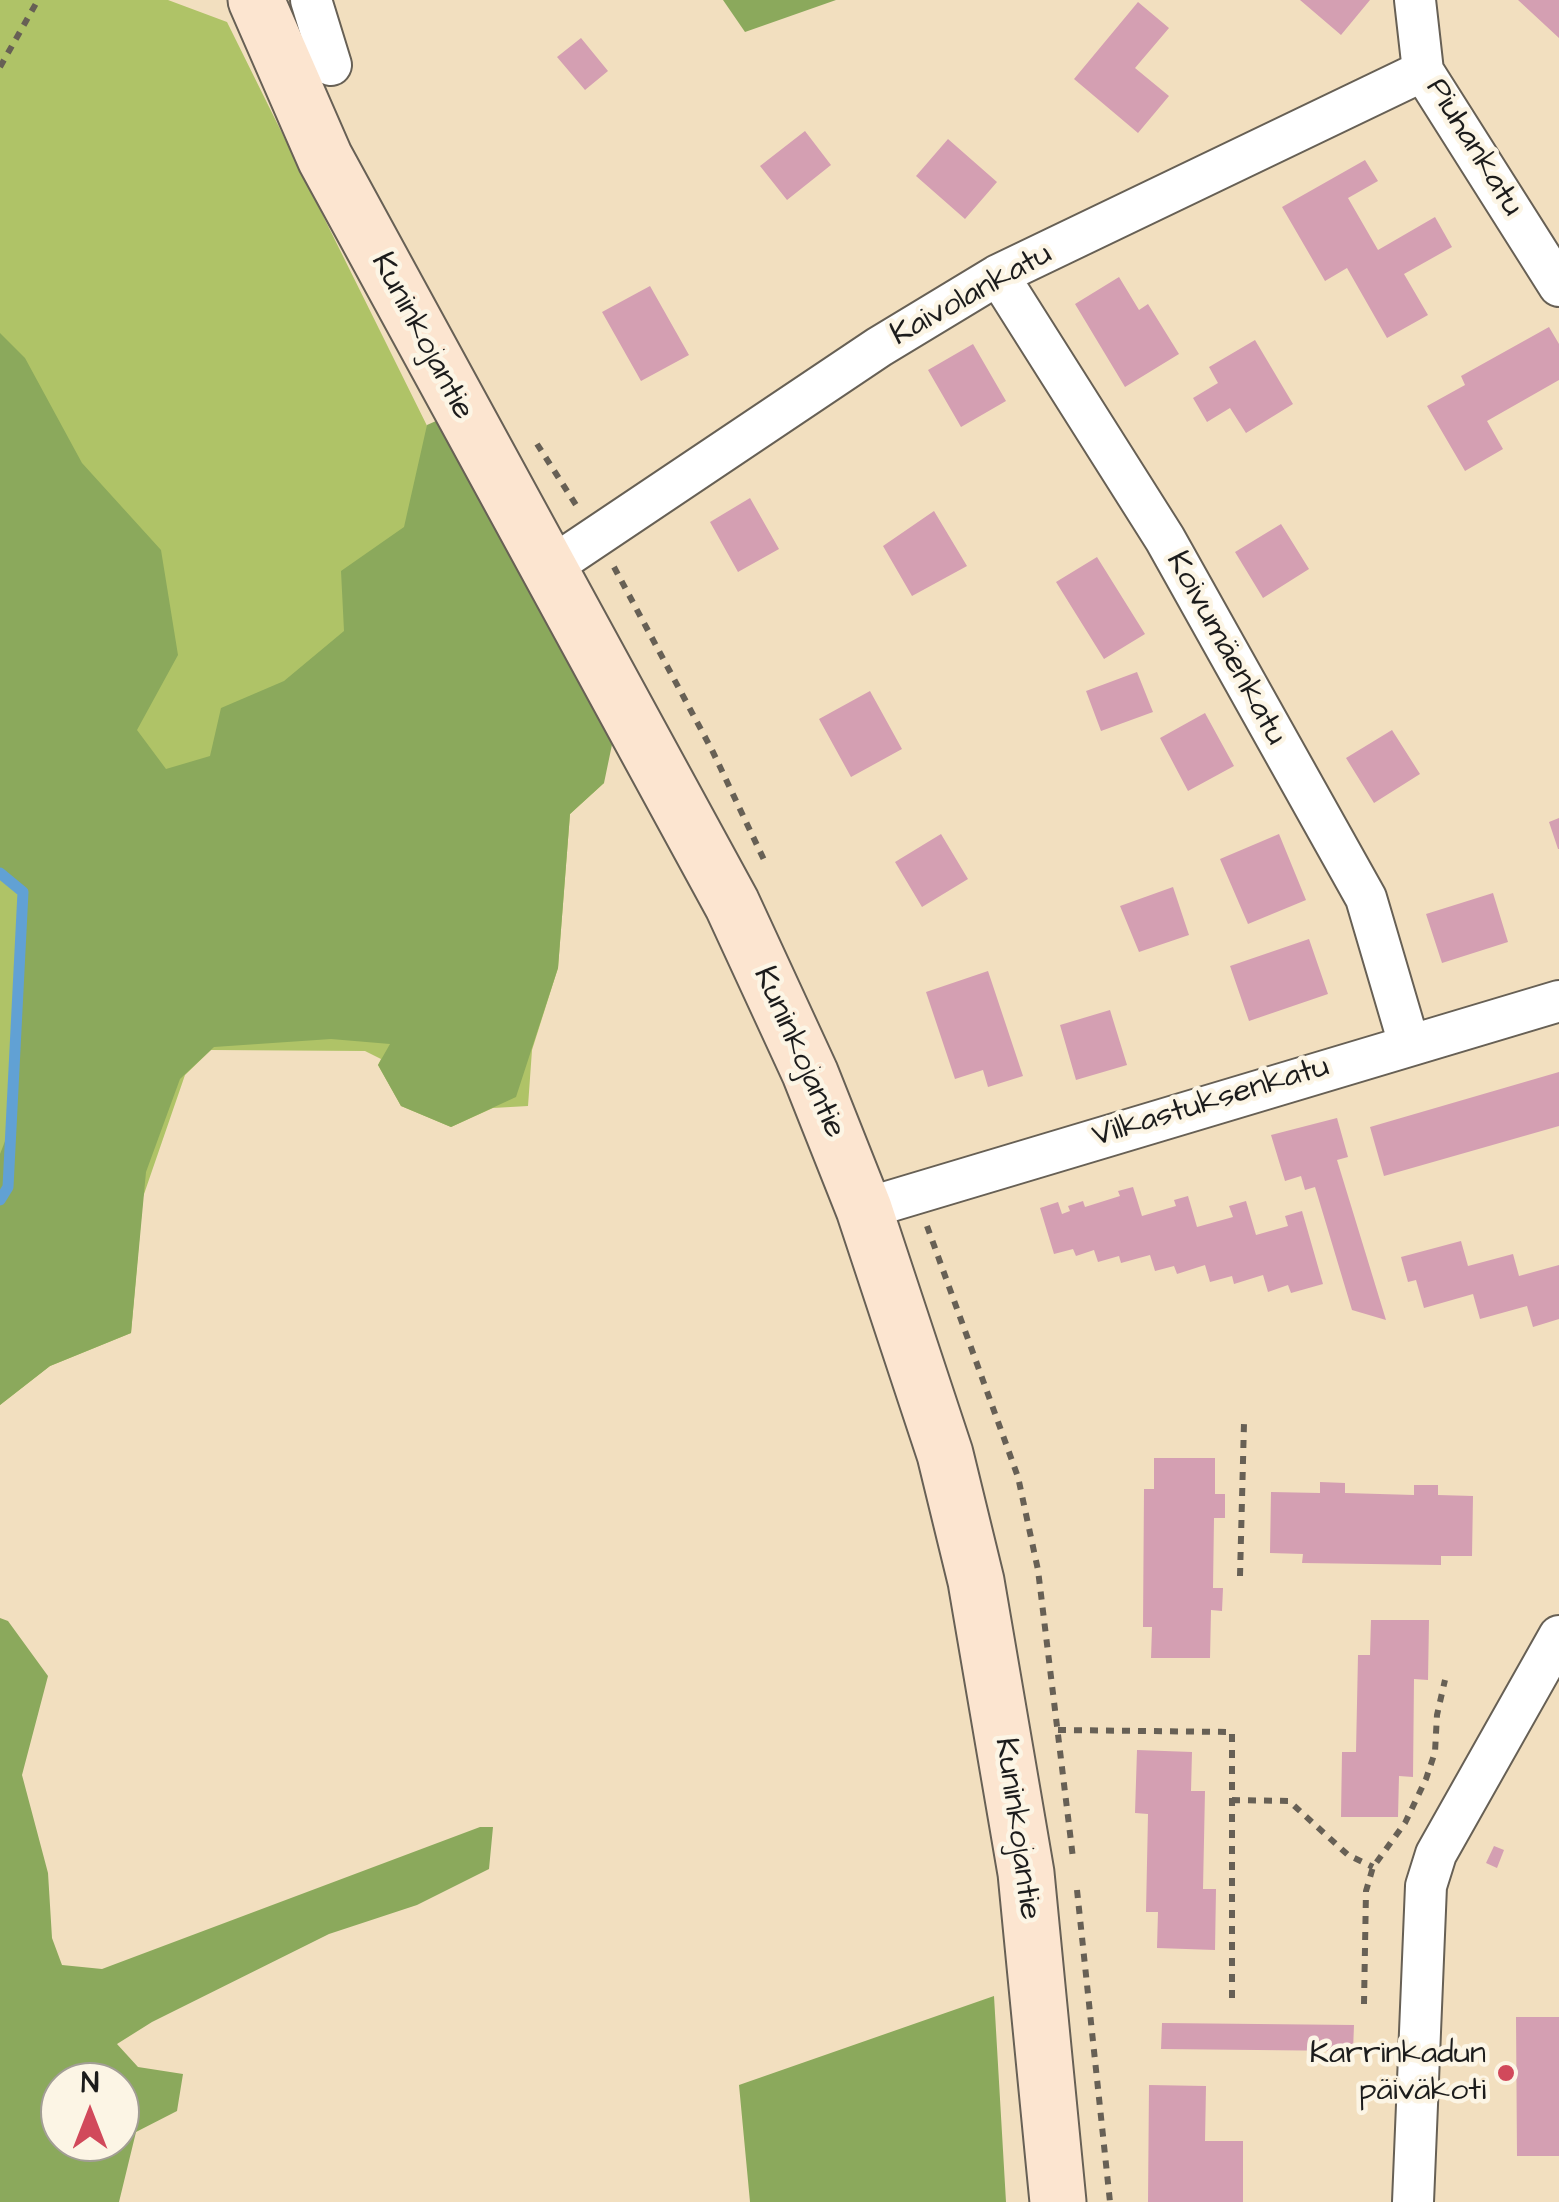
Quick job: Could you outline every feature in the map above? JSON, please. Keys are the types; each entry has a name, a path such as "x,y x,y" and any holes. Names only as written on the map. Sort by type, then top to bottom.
{"main road":[{"name":"Kuninkojantie","path":"256,0 325,158 732,904 810,1073 864,1209 946,1454 976,1581 1026,1873 1058,2202"}],"street":[{"path":"311,0 331,64"},
{"name":"Piuhankatu","path":"1415,0 1423,71 1559,286"},
{"name":"Kaivolankatu","path":"548,570 879,348 998,275 1423,71"},
{"name":"Koivumäenkatu","path":"998,275 1165,539 1366,898 1409,1044"},
{"name":"Vilkastuksenkatu","path":"864,1209 1559,1001"},
{"path":"1414,2202 1426,1886 1436,1854 1559,1636"}],"path":[{"path":"0,66 38,0"},
{"path":"1240,1576 1244,1423"},
{"path":"1058,1730 1232,1732 1232,2000"},
{"path":"1232,1800 1290,1801 1348,1856 1373,1867"}],"green space":[{"path":"0,0 168,0 227,22 604,783 570,814 558,968 532,1050 528,1106 493,1108 451,1127 401,1106 378,1065 381,1059 365,1051 211,1050 185,1075 143,1197 131,1333 50,1366 0,1405"},
{"path":"723,0 836,0 745,32"},
{"path":"0,333 25,358 82,463 161,550 178,655 137,730 166,769 210,756 221,708 284,681 344,631 341,571 404,527 427,425 436,421 614,735 604,783 570,814 558,968 516,1097 451,1127 401,1106 378,1065 390,1044 331,1039 214,1047 180,1079 146,1172 131,1333 50,1366 0,1405 0,1154 11,1126 23,892 0,879"},
{"path":"0,1618 8,1621 48,1676 22,1775 48,1873 52,1938 62,1965 102,1969 480,1827 493,1827 489,1869 417,1905 329,1934 152,2022 117,2044 133,2062 40,2062 40,2162 129,2162 119,2202 0,2202"},
{"path":"994,1996 1006,2202 750,2202 739,2085"},
{"path":"140,2067 183,2074 177,2111 140,2130"}],"building":[{"path":"1300,0 1370,0 1341,35"},
{"path":"1518,0 1559,0 1559,38"},
{"path":"1138,2 1169,28 1135,68 1169,96 1138,133 1074,79"},
{"path":"581,38 608,71 585,90 557,57"},
{"path":"805,131 831,165 787,200 760,166"},
{"path":"948,139 997,182 965,219 916,176"},
{"path":"1365,160 1378,181 1348,198 1378,250 1435,217 1452,247 1404,274 1428,315 1387,338 1347,268 1325,281 1282,207"},
{"path":"1119,277 1139,310 1148,304 1179,354 1125,387 1075,304"},
{"path":"650,286 689,355 641,381 602,312"},
{"path":"1549,327 1559,344 1559,380 1487,421 1503,449 1465,471 1427,406 1465,385 1461,376"},
{"path":"1255,340 1293,404 1246,433 1230,408 1207,422 1193,398 1218,383 1209,367"},
{"path":"973,344 1006,401 961,427 928,370"},
{"path":"750,498 779,549 738,572 710,522"},
{"path":"934,511 967,566 912,596 883,546"},
{"path":"1281,524 1309,569 1263,598 1235,552"},
{"path":"1097,557 1145,634 1104,659 1056,582"},
{"path":"1137,672 1153,712 1101,731 1086,691"},
{"path":"870,691 902,749 851,777 819,719"},
{"path":"1205,713 1234,766 1188,791 1160,738"},
{"path":"1392,730 1420,774 1374,803 1346,758"},
{"path":"1559,818 1559,849 1558,849 1549,822"},
{"path":"941,834 968,879 922,907 895,862"},
{"path":"1279,834 1306,900 1248,924 1220,859"},
{"path":"1173,887 1189,935 1139,952 1120,906"},
{"path":"1493,893 1508,942 1442,963 1426,914"},
{"path":"1309,939 1328,994 1249,1021 1230,966"},
{"path":"988,971 1023,1076 988,1087 983,1070 955,1079 926,992"},
{"path":"1110,1010 1127,1065 1076,1080 1060,1025"},
{"path":"1559,1072 1559,1126 1384,1176 1370,1127"},
{"path":"1337,1118 1348,1157 1337,1160 1386,1320 1352,1310 1315,1187 1305,1190 1301,1176 1285,1181 1271,1135"},
{"path":"1133,1187 1142,1216 1176,1206 1174,1200 1188,1196 1197,1227 1233,1217 1229,1206 1246,1201 1256,1235 1288,1226 1285,1216 1302,1211 1323,1284 1291,1293 1288,1285 1268,1292 1263,1275 1234,1284 1232,1276 1210,1282 1205,1265 1177,1274 1174,1266 1155,1271 1150,1255 1121,1263 1119,1256 1098,1262 1094,1250 1076,1256 1073,1249 1054,1254 1040,1208 1058,1202 1062,1214 1070,1211 1068,1206 1083,1201 1085,1207 1120,1196 1118,1191"},
{"path":"1461,1241 1468,1266 1513,1254 1519,1276 1559,1265 1559,1319 1533,1327 1527,1306 1480,1319 1473,1294 1424,1308 1416,1280 1408,1282 1401,1257"},
{"path":"1154,1458 1215,1458 1215,1494 1225,1494 1225,1518 1214,1518 1213,1588 1223,1588 1222,1611 1211,1610 1210,1658 1151,1658 1152,1627 1143,1627 1144,1489 1154,1489"},
{"path":"1320,1482 1345,1483 1345,1493 1414,1495 1414,1485 1438,1485 1438,1495 1473,1496 1472,1556 1441,1556 1441,1565 1302,1563 1303,1554 1270,1553 1271,1492 1320,1493"},
{"path":"1371,1620 1429,1620 1428,1680 1414,1679 1413,1777 1399,1776 1398,1817 1341,1817 1342,1752 1356,1752 1358,1655 1370,1655"},
{"path":"1137,1750 1192,1752 1191,1791 1205,1791 1203,1889 1216,1889 1215,1950 1157,1948 1158,1912 1146,1912 1148,1814 1135,1813"},
{"path":"1494,1846 1504,1850 1497,1868 1486,1863"},
{"path":"1516,2017 1559,2017 1559,2156 1517,2156"},
{"path":"1162,2023 1354,2025 1353,2051 1161,2049"},
{"path":"1149,2085 1206,2086 1205,2141 1243,2141 1243,2202 1148,2202"}],"waterway":[{"path":"0,873 23,892 8,1187 0,1200"}],"place":[{"name":"Karrinkadun päiväkoti","path":"1506,2073"}]}
